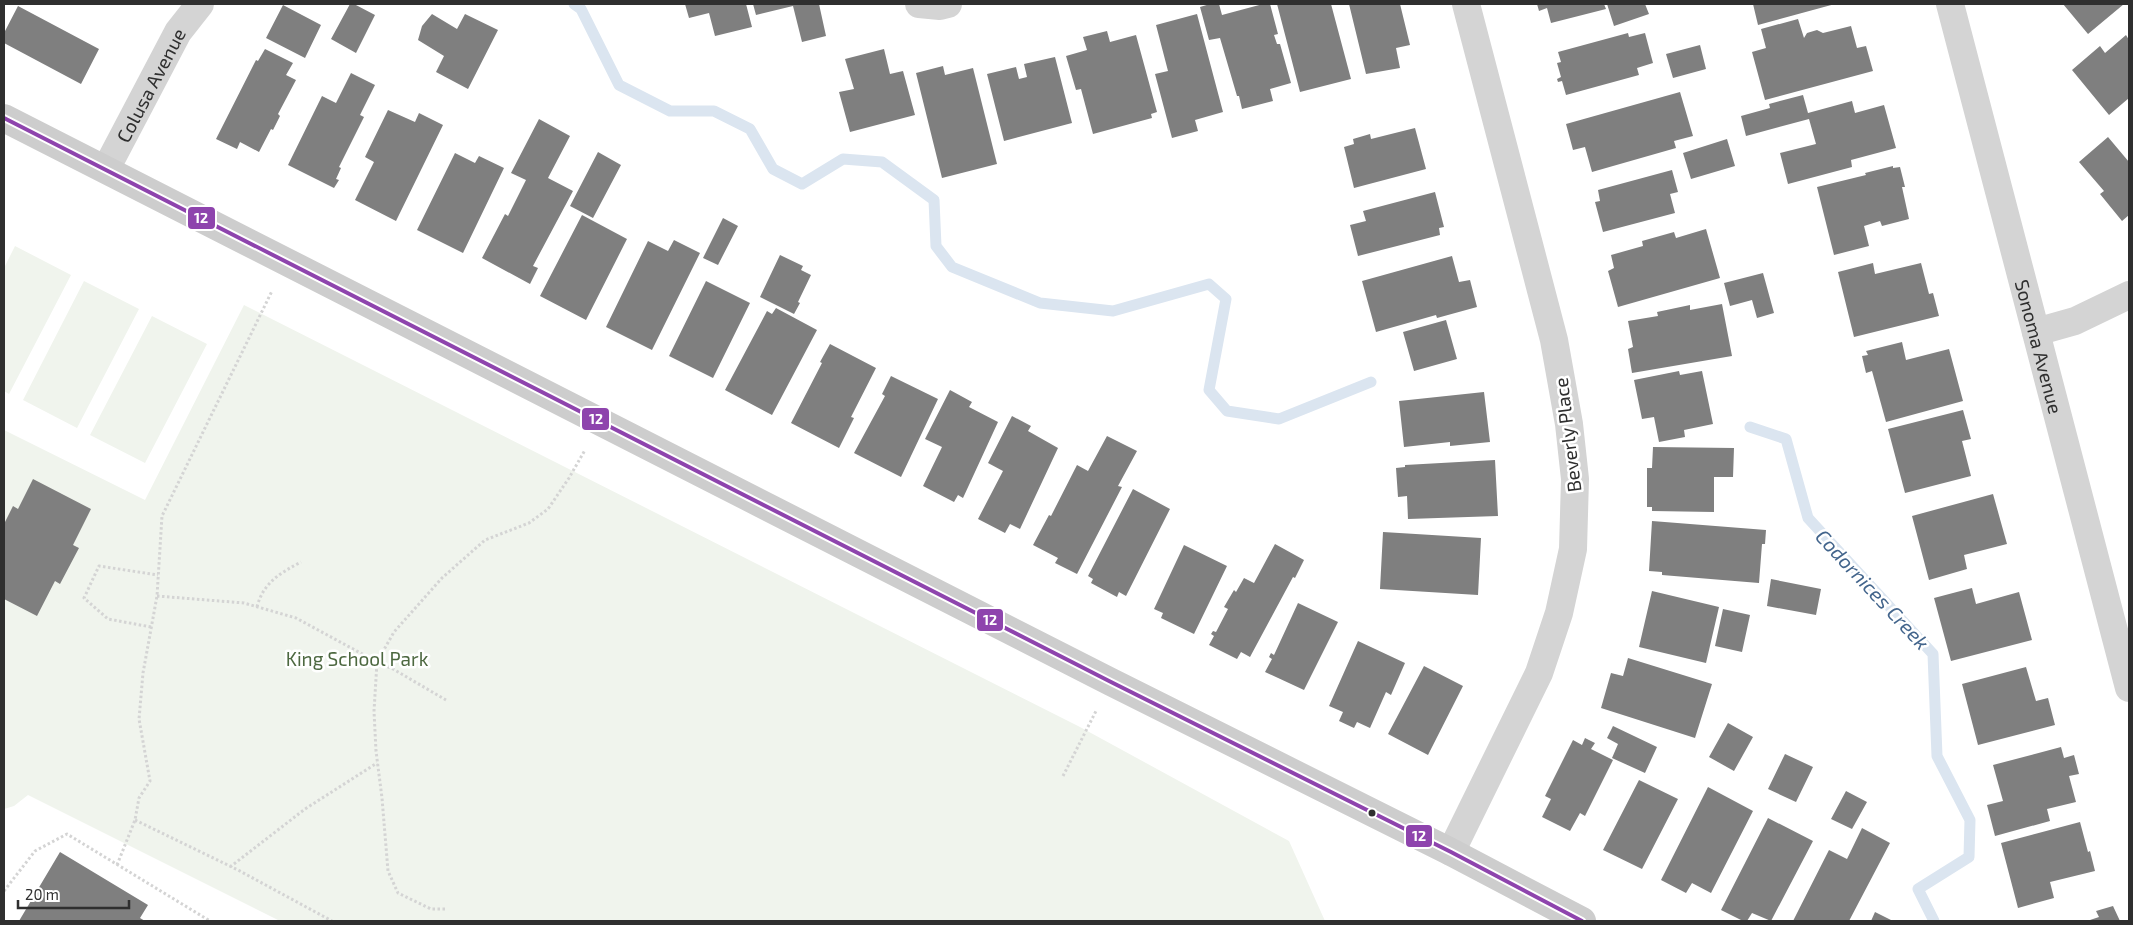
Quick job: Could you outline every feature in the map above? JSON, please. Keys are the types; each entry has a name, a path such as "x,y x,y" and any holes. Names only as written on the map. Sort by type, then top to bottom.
{"street":[{"name":"Colusa Avenue","path":"106,169 178,32 200,4"},
{"path":"920,4 940,6 948,4"},
{"name":"Beverly Place","path":"1452,852 1539,673 1559,613 1574,549 1575,479 1554,340 1466,4"},
{"name":"Sonoma Avenue","path":"1950,4 2129,688"},
{"path":"4,118 1111,682 1452,852 1582,921"},
{"path":"2036,332 2081,319 2129,295"}],"path":[{"path":"116,865 134,820 139,798 150,780 139,719 143,673 157,596 162,516 286,263"},
{"path":"445,909 431,909 398,893 388,871 374,711 377,662 394,632 442,578 485,540 529,523 548,509 569,478 601,423"},
{"path":"257,607 259,598 270,580 301,562"},
{"path":"151,627 108,619 84,598 99,566 158,575"},
{"path":"157,596 244,603 296,618 393,669 446,700"},
{"path":"1063,776 1111,682"},
{"path":"230,866 305,809 377,762"},
{"path":"134,820 230,866 332,921"},
{"path":"4,892 35,851 67,834 210,921"}],"green space":[{"path":"15,246 71,275 9,394 4,391 4,268"},
{"path":"84,281 139,309 77,428 23,400"},
{"name":"King School Park","path":"244,305 1080,727 1289,841 1325,921 280,921 28,795 14,806 4,809 4,430 145,500"},
{"path":"152,316 207,344 145,463 90,435"}],"building":[{"path":"350,4 354,4 375,15 356,53 331,39"},
{"path":"685,4 746,4 752,27 715,36 709,13 689,18"},
{"path":"753,4 819,4 826,36 802,42 793,6 756,15"},
{"path":"1219,4 1222,15 1263,4 1270,4 1278,34 1274,35 1277,44 1280,44 1291,83 1270,89 1273,101 1242,109 1220,38 1209,40 1200,7"},
{"path":"1277,4 1331,4 1351,79 1300,92"},
{"path":"1349,4 1400,4 1410,45 1396,48 1400,68 1366,74"},
{"path":"1537,4 1604,4 1606,9 1551,23 1547,8 1539,11"},
{"path":"1607,4 1645,4 1649,14 1614,26"},
{"path":"1753,4 1835,4 1758,25"},
{"path":"2063,4 2124,4 2088,34"},
{"path":"283,5 321,25 305,58 266,38"},
{"path":"18,6 99,49 81,84 4,43 4,33"},
{"path":"432,14 457,29 465,14 498,30 468,89 436,72 444,56 418,40 422,26"},
{"path":"1197,14 1223,112 1195,120 1198,131 1172,138 1155,74 1168,71 1156,25"},
{"path":"1798,19 1804,38 1807,33 1817,30 1823,33 1851,26 1857,48 1866,46 1873,71 1765,100 1752,52 1766,48 1761,29"},
{"path":"1107,31 1110,42 1136,35 1157,112 1151,114 1152,118 1093,134 1081,89 1076,90 1066,56 1087,50 1083,37"},
{"path":"1628,33 1629,37 1645,33 1653,63 1637,68 1639,75 1566,95 1562,81 1558,82 1557,79 1561,77 1557,63 1561,62 1558,52"},
{"path":"2126,35 2129,40 2129,98 2109,115 2072,70 2100,46 2105,53"},
{"path":"1700,45 1706,69 1673,78 1666,54"},
{"path":"265,49 293,63 286,75 296,80 278,114 280,116 273,130 271,129 259,152 240,142 237,149 216,139 256,60 258,61"},
{"path":"884,49 890,74 903,71 915,115 850,132 839,92 854,89 845,59"},
{"path":"1055,57 1072,123 1004,141 987,74 1016,67 1019,79 1027,77 1024,64"},
{"path":"943,66 945,75 973,68 997,164 942,178 916,73"},
{"path":"351,73 375,85 360,115 364,117 339,167 341,168 336,179 339,180 334,188 288,165 322,96 336,103"},
{"path":"1680,92 1693,136 1674,141 1676,148 1592,172 1585,147 1573,150 1566,124"},
{"path":"1803,95 1808,113 1852,101 1855,113 1884,105 1896,148 1851,160 1852,167 1788,184 1780,153 1816,144 1809,119 1746,136 1741,116 1770,108 1769,104"},
{"path":"388,110 415,122 419,113 443,125 396,221 355,200 374,162 365,157"},
{"path":"539,119 570,136 548,178 573,191 533,266 538,268 530,284 482,258 505,214 508,216 526,180 511,173"},
{"path":"1415,128 1426,169 1354,188 1344,147 1354,144 1353,139 1370,134 1371,139"},
{"path":"2108,137 2129,162 2129,215 2122,221 2100,194 2104,191 2079,162"},
{"path":"1727,139 1735,166 1691,179 1683,153"},
{"path":"598,152 621,165 593,218 570,206"},
{"path":"455,153 475,163 479,156 504,168 463,253 417,230"},
{"path":"1893,166 1893,168 1900,167 1905,187 1902,187 1909,219 1882,226 1880,221 1864,226 1869,246 1834,255 1817,187"},
{"path":"1672,170 1678,192 1670,194 1675,213 1603,232 1595,202 1600,201 1598,190"},
{"path":"1435,192 1444,227 1439,228 1440,235 1358,256 1350,225 1366,221 1363,211"},
{"path":"582,215 627,239 586,320 540,296"},
{"path":"723,218 738,226 718,265 703,258"},
{"path":"1706,229 1720,278 1618,307 1608,271 1614,268 1611,255 1643,246 1642,241 1674,232 1676,238"},
{"path":"674,240 700,253 652,350 606,327 648,241 668,251"},
{"path":"780,255 803,266 801,270 811,275 794,314 760,297"},
{"path":"1452,256 1459,282 1470,280 1477,307 1437,318 1436,315 1376,332 1362,281"},
{"path":"1873,263 1875,274 1921,263 1929,294 1933,293 1939,316 1854,337 1838,272"},
{"path":"1763,273 1774,313 1757,318 1752,300 1730,306 1724,283"},
{"path":"706,281 750,303 713,378 669,356"},
{"path":"1722,304 1732,356 1632,373 1628,349 1633,347 1628,321 1658,316 1657,312 1690,305 1690,310"},
{"path":"776,308 817,330 772,415 725,390 767,311 772,314"},
{"path":"1446,320 1457,359 1414,371 1403,332"},
{"path":"1902,342 1906,360 1949,349 1963,401 1886,422 1872,371 1866,373 1862,356 1868,355 1866,351"},
{"path":"830,344 876,368 851,417 854,418 839,448 791,423"},
{"path":"1679,371 1680,375 1702,371 1713,424 1684,430 1685,437 1659,442 1654,417 1642,419 1634,380"},
{"path":"891,376 938,399 901,477 854,453 885,396 882,394"},
{"path":"950,390 972,402 969,407 998,422 963,498 958,495 954,502 923,486 942,447 925,439"},
{"path":"1484,392 1490,442 1450,446 1450,442 1404,447 1399,401"},
{"path":"1963,410 1971,439 1962,441 1971,476 1905,493 1888,429"},
{"path":"1012,416 1031,426 1028,431 1058,448 1020,529 1010,524 1005,533 978,519 1003,471 988,463"},
{"path":"1107,436 1137,451 1118,486 1122,487 1077,574 1055,563 1058,558 1033,545 1049,515 1051,516 1077,465 1088,471"},
{"path":"1653,447 1734,448 1733,477 1714,477 1714,512 1652,511 1652,507 1647,507 1647,468 1652,468"},
{"path":"1495,460 1498,516 1408,519 1407,496 1398,497 1396,468 1405,467 1405,465"},
{"path":"33,479 91,509 73,545 79,548 60,584 55,581 37,616 4,599 4,524 13,506 18,509"},
{"path":"1133,489 1170,509 1126,596 1119,592 1117,597 1091,583 1093,579 1088,576"},
{"path":"1993,494 2007,544 1964,555 1967,569 1929,580 1912,516"},
{"path":"1652,521 1766,530 1765,544 1762,544 1759,583 1662,575 1662,572 1649,571"},
{"path":"1383,532 1481,538 1478,595 1380,589"},
{"path":"1275,544 1304,560 1250,657 1241,652 1237,659 1209,645 1214,636 1211,634 1213,631 1216,632 1228,609 1224,607 1234,590 1236,592 1244,578 1254,583"},
{"path":"1184,545 1227,566 1194,634 1161,618 1163,613 1154,609"},
{"path":"1771,579 1821,589 1816,615 1767,606"},
{"path":"1972,588 1976,604 2019,592 2032,640 1951,661 1934,598"},
{"path":"1652,591 1719,607 1706,663 1639,647"},
{"path":"1298,603 1338,622 1304,690 1265,672 1272,659 1269,657 1271,653 1274,655"},
{"path":"1723,609 1750,615 1742,652 1715,646"},
{"path":"1358,641 1405,663 1391,695 1386,692 1370,728 1357,722 1354,728 1339,721 1343,712 1329,706"},
{"path":"1628,658 1712,684 1695,738 1601,708 1611,673 1623,676"},
{"path":"1424,666 1463,686 1428,755 1388,734"},
{"path":"2026,667 2036,701 2048,698 2055,725 1978,745 1962,684"},
{"path":"1728,723 1753,737 1734,771 1709,757"},
{"path":"1613,726 1657,747 1645,773 1612,758 1618,744 1607,738"},
{"path":"1585,738 1595,743 1591,749 1613,760 1585,816 1580,813 1570,831 1542,817 1551,799 1545,796 1573,740 1582,745"},
{"path":"2061,747 2064,758 2074,755 2079,774 2069,776 2076,802 2047,809 2050,821 1995,836 1987,805 2003,801 1993,765"},
{"path":"1785,754 1813,767 1796,802 1768,789"},
{"path":"1639,780 1678,799 1642,869 1603,850"},
{"path":"1708,787 1753,811 1711,893 1692,883 1686,893 1661,880"},
{"path":"1846,791 1867,802 1852,829 1831,819"},
{"path":"1768,818 1813,841 1771,921 1752,913 1747,921 1743,921 1721,910"},
{"path":"2080,822 2095,871 2050,882 2054,898 2018,908 2001,843"},
{"path":"1862,828 1890,843 1849,921 1793,921 1829,850 1847,859"},
{"path":"60,852 148,905 140,918 145,921 19,921"},
{"path":"2113,906 2120,921 2087,921 2099,917 2096,911"},
{"path":"1875,912 1893,921 1871,921"}],"waterway":[{"name":"Codornices Creek","path":"574,4 581,9 619,85 670,111 714,111 750,129 773,169 802,184 843,159 882,162 934,200 936,246 952,267 1040,303 1113,311 1209,284 1226,299 1209,390 1227,411 1279,419 1371,382"},
{"name":"Codornices Creek","path":"1750,427 1786,439 1808,518 1933,654 1937,756 1970,820 1969,857 1918,889 1934,921"}],"transit line":[{"name":"12","path":"4,118 1111,682 1451,852 1582,921"}]}
